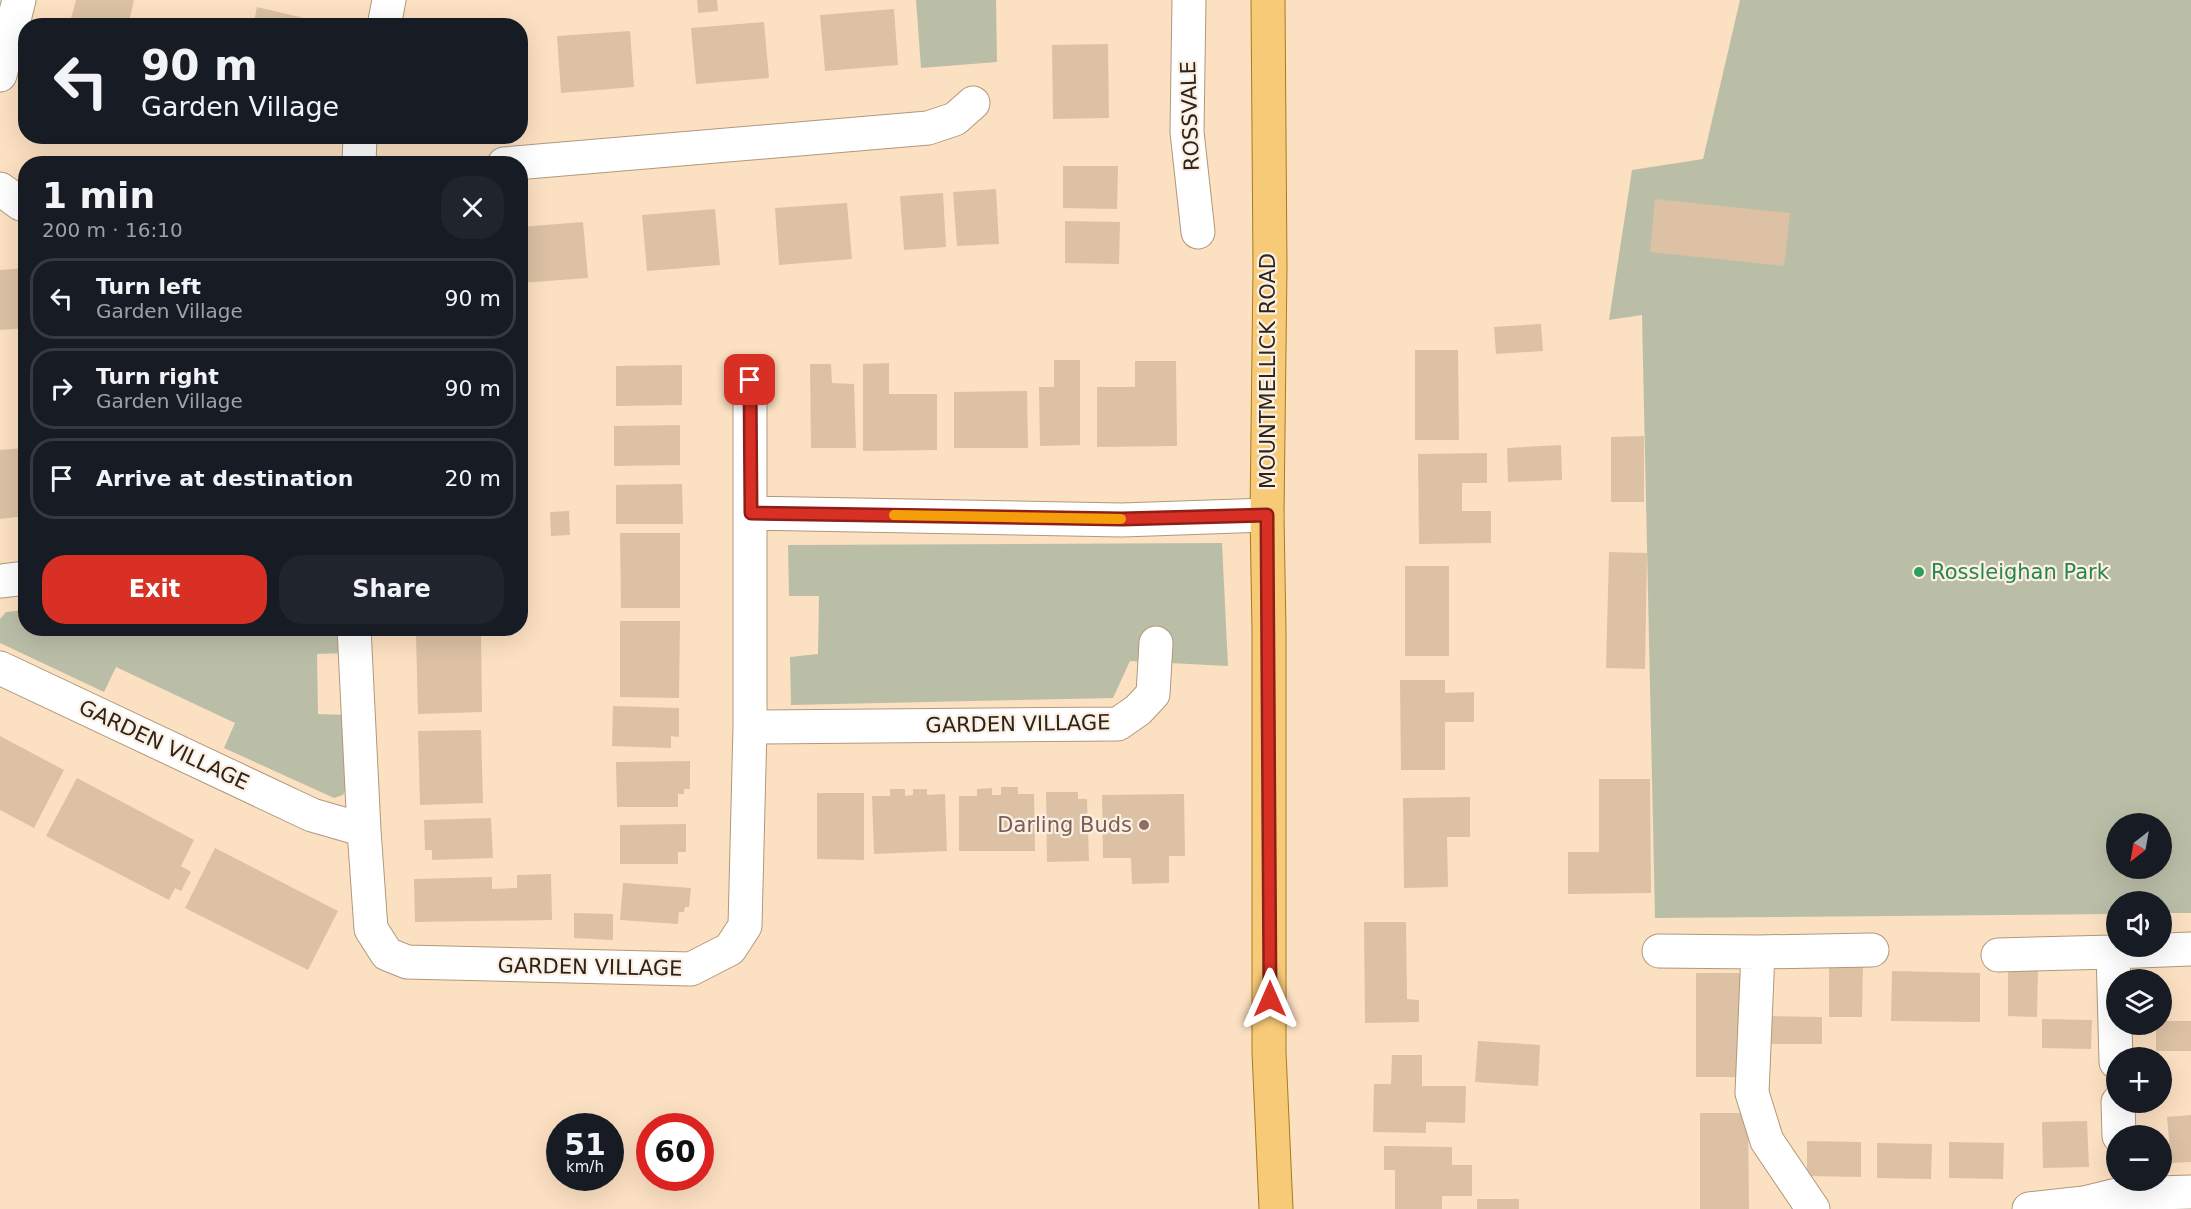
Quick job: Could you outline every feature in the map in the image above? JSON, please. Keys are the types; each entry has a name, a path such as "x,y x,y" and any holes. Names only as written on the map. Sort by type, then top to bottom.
{"main road":[{"name":"MOUNTMELLICK ROAD","path":"1268,0 1269,1052 1276,1209"}],"street":[{"path":"0,75 19,0"},
{"path":"386,18 390,0"},
{"name":"ROSSVALE","path":"1189,0 1187,132 1198,232"},
{"path":"528,162 928,128 956,118 973,104"},
{"path":"0,189 18,202"},
{"name":"GARDEN VILLAGE","path":"354,636 371,928 387,954 406,962 691,969 730,949 745,926 750,727 750,380"},
{"path":"751,513 1122,519 1267,515"},
{"path":"0,581 18,579"},
{"name":"GARDEN VILLAGE","path":"750,727 1118,724 1138,710 1153,694 1156,644"},
{"name":"GARDEN VILLAGE","path":"0,668 312,815 364,830"},
{"path":"2172,950 2191,949"},
{"path":"1659,951 1872,950"},
{"path":"1758,952 1752,1093 1767,1141 1813,1209"},
{"path":"1998,955 2106,952"},
{"path":"2113,957 2116,1047"},
{"path":"2030,1209 2084,1203 2112,1191"},
{"path":"2172,1191 2191,1192"}],"green space":[{"path":"916,0 996,0 997,62 921,68"},
{"name":"Rossleighan Park","path":"1740,0 2191,0 2191,913 2172,913 2172,891 2106,891 2106,914 1655,918 1642,315 1609,320 1632,170 1703,159"},
{"path":"1222,543 1228,666 1130,661 1113,698 791,705 790,657 818,654 819,596 789,596 788,545"},
{"path":"18,611 18,636 347,636 347,653 317,654 318,714 347,715 347,786 343,795 334,798 224,748 235,723 116,667 104,692 0,643 0,619 6,612"}],"building":[{"path":"76,0 134,0 130,18 71,18"},
{"path":"697,0 717,0 718,11 698,13"},
{"path":"257,7 304,18 255,18"},
{"path":"894,9 898,65 825,71 820,15"},
{"path":"764,22 769,78 696,84 691,28"},
{"path":"630,31 634,87 561,93 557,36"},
{"path":"1108,44 1109,118 1053,119 1052,45"},
{"path":"1063,166 1118,166 1117,209 1063,208"},
{"path":"996,189 999,244 957,246 953,192"},
{"path":"943,193 946,247 904,250 900,196"},
{"path":"1655,199 1790,213 1784,266 1650,252"},
{"path":"847,203 852,259 779,265 775,208"},
{"path":"715,209 720,265 647,271 642,215"},
{"path":"1065,221 1120,222 1119,264 1065,263"},
{"path":"583,222 588,278 528,282 528,226"},
{"path":"18,269 18,329 0,330 0,270"},
{"path":"1541,324 1543,351 1496,354 1494,327"},
{"path":"1415,350 1458,350 1459,440 1415,440"},
{"path":"1054,360 1080,360 1080,445 1040,446 1039,387 1054,387"},
{"path":"1135,361 1176,361 1177,446 1097,447 1097,387 1135,387"},
{"path":"889,363 889,394 937,394 937,450 863,451 863,364"},
{"path":"810,364 831,364 832,383 854,384 856,448 811,448"},
{"path":"682,365 682,405 616,406 616,366"},
{"path":"1027,391 1028,448 954,448 954,392"},
{"path":"680,425 680,465 614,466 614,426"},
{"path":"1644,436 1644,502 1611,502 1611,437"},
{"path":"1561,445 1562,480 1508,482 1507,448"},
{"path":"18,448 18,517 0,519 0,450"},
{"path":"1487,453 1487,483 1462,483 1462,511 1491,511 1491,543 1419,544 1418,454"},
{"path":"682,484 683,524 616,524 616,485"},
{"path":"569,511 570,535 551,536 550,512"},
{"path":"620,533 680,533 680,608 621,608"},
{"path":"1609,552 1647,553 1645,669 1606,668"},
{"path":"1405,566 1449,566 1449,656 1405,656"},
{"path":"620,621 680,621 679,698 620,697"},
{"path":"416,636 481,636 482,712 418,714"},
{"path":"1400,680 1445,680 1445,693 1474,692 1474,722 1445,722 1445,770 1401,770"},
{"path":"613,706 679,708 679,737 671,736 671,748 612,746"},
{"path":"481,730 483,803 420,805 418,731"},
{"path":"0,736 64,770 34,828 0,810"},
{"path":"690,761 690,789 684,789 684,794 678,794 678,807 617,807 616,762"},
{"path":"77,778 194,840 181,866 191,872 181,891 175,888 169,900 46,836"},
{"path":"1599,779 1650,779 1651,893 1568,894 1568,852 1599,852"},
{"path":"1001,787 1018,787 1018,794 1034,794 1035,851 959,851 959,796 977,796 977,789 992,788 992,795 1001,795"},
{"path":"890,789 905,789 905,796 913,795 913,789 927,789 927,795 945,794 947,851 874,854 872,796 890,796"},
{"path":"1046,792 1078,792 1078,799 1087,799 1089,861 1047,862"},
{"path":"817,793 864,793 864,860 817,859"},
{"name":"Darling Buds","path":"1184,794 1185,856 1169,856 1169,883 1132,884 1131,858 1103,858 1102,795"},
{"path":"1470,797 1470,837 1447,837 1448,887 1404,888 1403,798"},
{"path":"491,818 493,858 432,860 432,850 425,850 424,820"},
{"path":"686,824 686,852 678,852 678,864 620,864 620,825"},
{"path":"215,848 338,911 308,970 185,908"},
{"path":"551,874 552,920 415,922 414,879 492,877 492,889 517,888 517,875"},
{"path":"623,883 691,888 689,907 685,907 684,912 679,912 678,924 620,920"},
{"path":"574,913 613,914 613,940 574,938"},
{"path":"1364,922 1406,922 1407,999 1419,1000 1419,1022 1365,1023"},
{"path":"1829,963 1863,963 1862,1017 1829,1017"},
{"path":"2008,968 2038,968 2037,1017 2008,1016"},
{"path":"1892,971 1980,973 1980,1022 1891,1021"},
{"path":"1696,973 1744,973 1745,1077 1696,1077"},
{"path":"1769,1016 1822,1017 1822,1044 1768,1044"},
{"path":"2042,1019 2092,1020 2091,1049 2042,1048"},
{"path":"2172,1021 2191,1021 2191,1051 2172,1051 2172,1047 2156,1047 2156,1035 2172,1035"},
{"path":"1478,1041 1540,1045 1538,1086 1475,1082"},
{"path":"1392,1055 1422,1055 1422,1086 1466,1086 1465,1123 1426,1122 1426,1133 1373,1132 1374,1084 1391,1084"},
{"path":"1700,1113 1748,1113 1749,1209 1700,1209"},
{"path":"2191,1115 2191,1162 2172,1163 2172,1125 2168,1125 2167,1117"},
{"path":"2087,1121 2089,1167 2043,1168 2042,1122"},
{"path":"1807,1141 1861,1142 1861,1177 1807,1176"},
{"path":"1949,1142 2004,1143 2003,1179 1949,1178"},
{"path":"1877,1143 1932,1144 1931,1179 1877,1178"},
{"path":"1384,1146 1452,1147 1452,1165 1472,1165 1472,1196 1442,1196 1442,1209 1395,1209 1395,1170 1384,1170"},
{"path":"1477,1199 1519,1199 1519,1209 1477,1209"}],"slow traffic":[{"path":"894,515 1121,519"}],"place":[{"name":"Rossleighan Park","path":"1919,572"},
{"name":"Darling Buds","path":"1144,825"}],"route":[{"path":"750,380 751,513 1122,519 1267,515 1270,999"}]}
